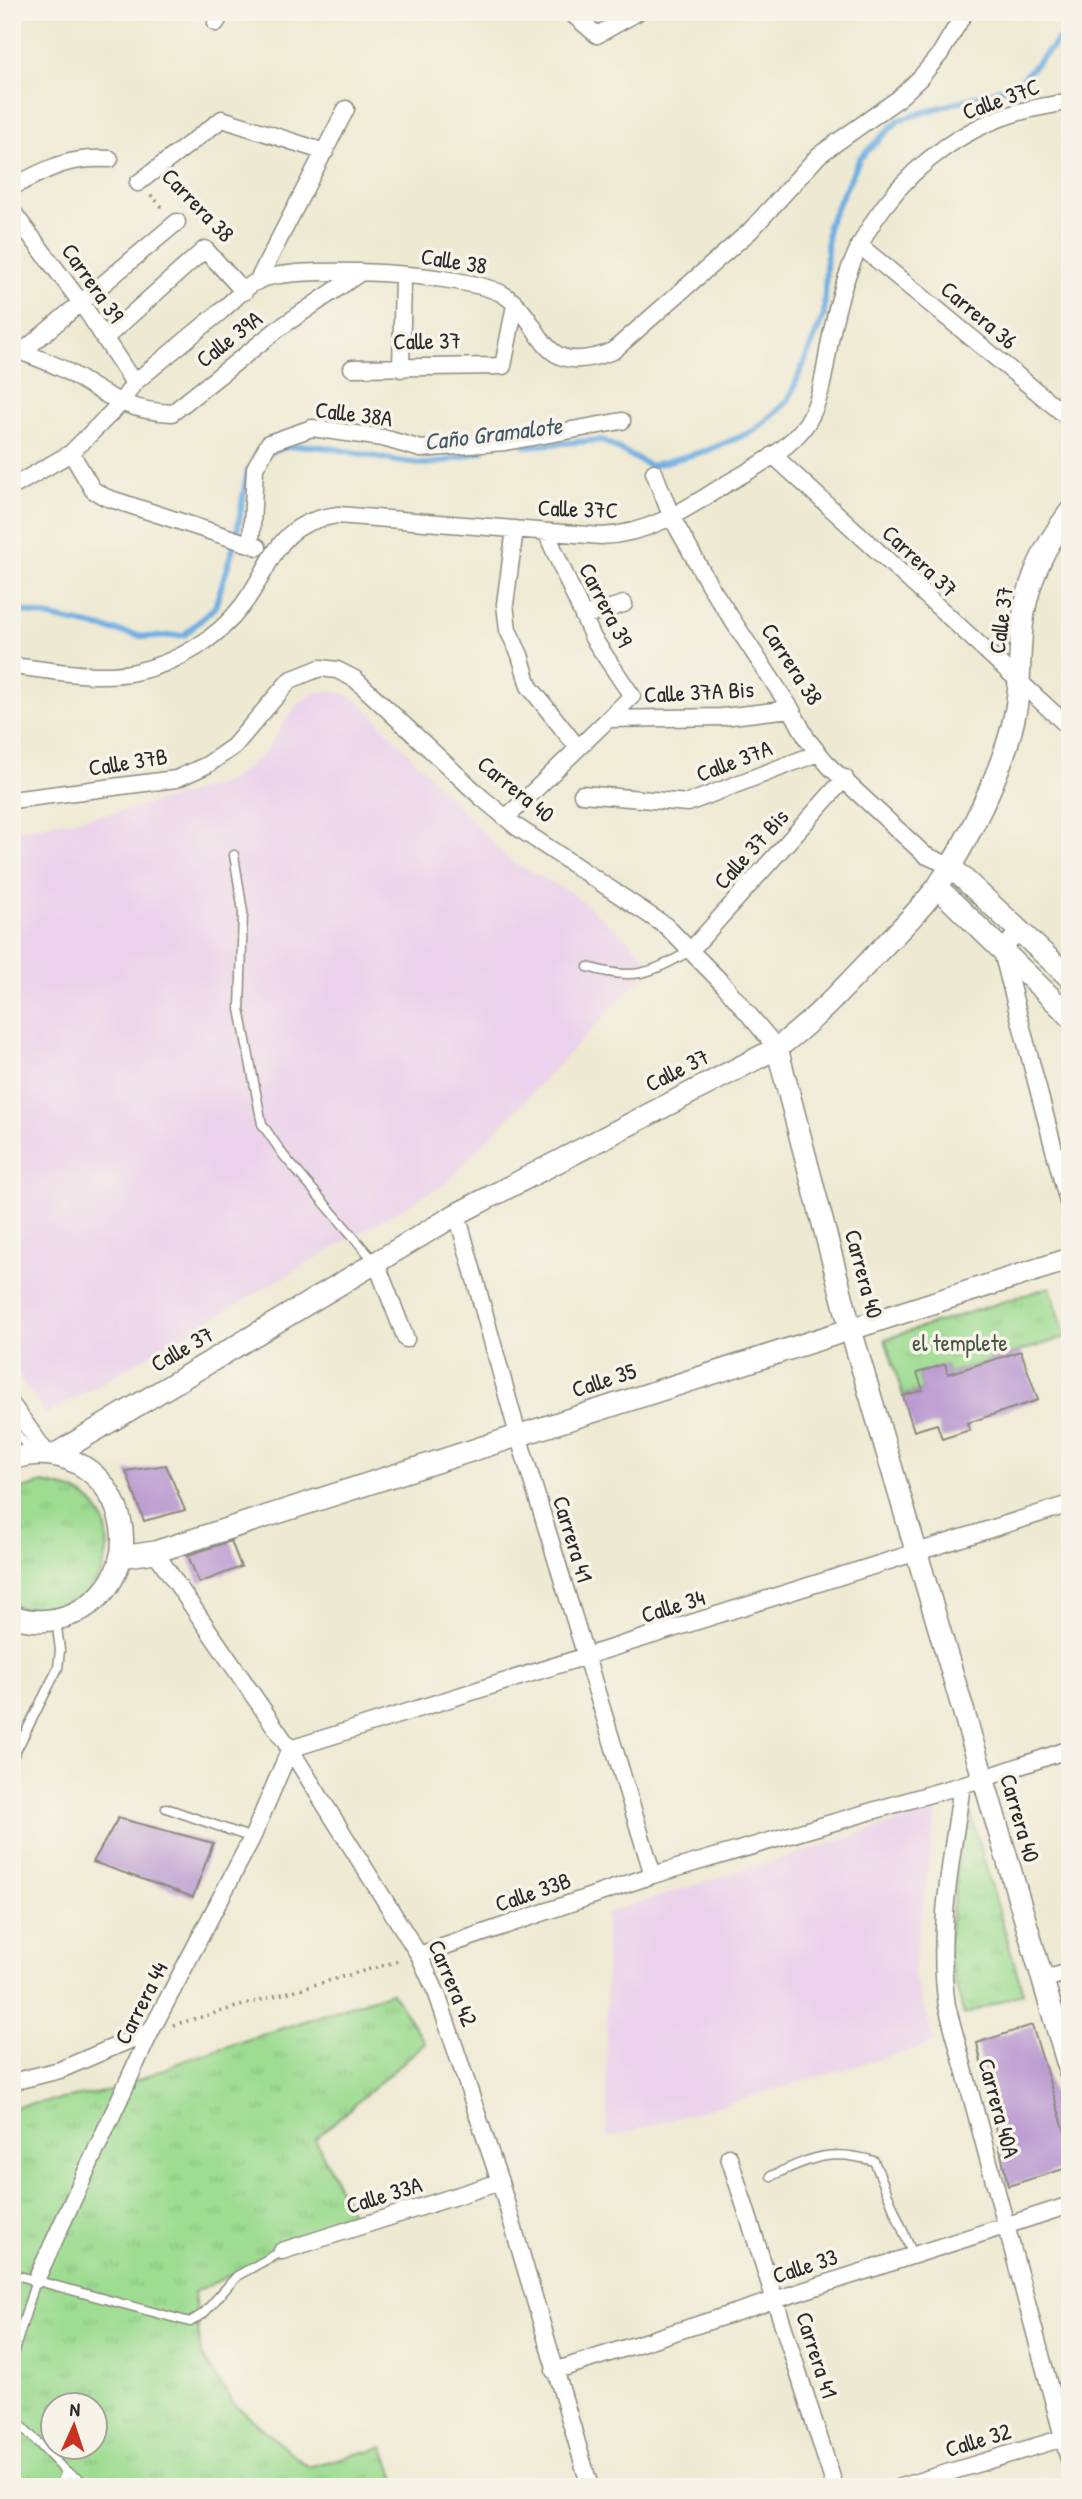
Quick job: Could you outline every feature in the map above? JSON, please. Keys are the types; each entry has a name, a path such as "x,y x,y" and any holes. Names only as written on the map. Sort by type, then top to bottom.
{"street":[{"path":"570,12 597,35 638,12"},
{"name":"Calle 38","path":"12,487 71,453 120,404 134,383 251,287 288,272 359,272 452,279 492,290 515,304 540,341 561,356 601,355 624,344 750,231 819,155 898,99 920,78 940,54 965,12"},
{"name":"Calle 37C","path":"12,666 108,676 134,672 179,657 230,620 244,603 283,539 303,524 338,514 546,532 620,535 638,532 672,518 773,455 793,439 816,406 839,302 859,246 885,205 936,154 1000,118 1069,101"},
{"path":"251,287 346,109"},
{"path":"138,183 222,119 325,152"},
{"path":"12,187 47,169 79,157 110,159"},
{"name":"Carrera 39","path":"12,211 82,304 134,383"},
{"path":"17,350 82,304 177,222"},
{"name":"Carrera 36","path":"859,246 1070,419"},
{"name":"Carrera 38","path":"104,339 205,249 251,287"},
{"name":"Calle 39A","path":"17,350 61,368 120,404 145,411 172,413 278,329 359,272"},
{"path":"401,369 403,276"},
{"name":"Calle 37","path":"352,368 503,366 515,304"},
{"name":"Calle 38A","path":"248,543 255,468 269,443 312,428 383,438 421,449 505,442 622,421"},
{"path":"71,453 93,490 104,498 274,552"},
{"name":"Carrera 37","path":"773,455 1021,686 1070,728"},
{"name":"Carrera 38","path":"654,472 672,518 710,586 818,753 925,855 950,866 1017,932 1070,978"},
{"name":"Calle 37","path":"45,1455 377,1265 457,1214 777,1048 811,1023 937,887 950,866 992,783 1012,726 1021,686 1021,628 1030,583 1047,541 1070,512"},
{"path":"515,529 505,604 509,630 520,654 528,686 578,748"},
{"name":"Carrera 39","path":"546,532 593,638 632,696"},
{"path":"583,616 624,604"},
{"name":"Calle 37B","path":"12,800 145,786 176,779 207,765 234,746 290,680 320,668 337,670"},
{"name":"Carrera 40","path":"337,670 355,679 506,818 666,926 691,950 777,1048 850,1328 916,1553 972,1782 1070,2072"},
{"name":"Calle 37A Bis","path":"506,818 632,696"},
{"name":"Calle 37A Bis","path":"608,719 722,717 791,709"},
{"name":"Calle 37A","path":"582,794 688,803 818,753"},
{"name":"Calle 37 Bis","path":"691,950 845,778"},
{"name":"Carrera 38","path":"925,855 937,887 1070,1016"},
{"path":"1017,932 1002,952 1070,1210"},
{"name":"Carrera 41","path":"457,1214 518,1435 653,1875"},
{"name":"Calle 35","path":"121,1557 155,1552 1070,1259"},
{"path":"377,1265 406,1339"},
{"path":"12,1405 45,1455"},
{"path":"12,1459 45,1455 75,1461 95,1475 111,1495 121,1519 121,1557 111,1581 94,1600 56,1620 31,1620 12,1616"},
{"name":"Calle 34","path":"290,1749 1070,1503"},
{"name":"Carrera 42","path":"155,1552 290,1749 419,1955 437,1994 500,2182 590,2487"},
{"name":"Carrera 44","path":"36,2280 151,2031 251,1838 290,1749"},
{"name":"Calle 33B","path":"419,1955 653,1875 972,1782 1070,1749"},
{"name":"Carrera 40A","path":"972,1782 944,1910 941,1966 947,2006 1067,2437 1070,2463"},
{"path":"1041,1980 1070,1972"},
{"path":"12,2082 60,2070 151,2031"},
{"name":"Carrera 41","path":"729,2157 835,2487"},
{"name":"Calle 33A","path":"282,2251 500,2182"},
{"name":"Calle 33","path":"554,2371 1070,2205"},
{"name":"Calle 32","path":"900,2487 1067,2437"}],"lane":[{"path":"234,855 243,912 240,1009 262,1124 284,1156 377,1265"},
{"path":"588,967 631,976 659,970 691,950"},
{"path":"12,1428 45,1455"},
{"path":"12,1759 58,1668 60,1650 56,1620"},
{"path":"166,1808 251,1838"},
{"path":"771,2176 816,2156 847,2153 874,2161 913,2255"},
{"path":"12,2274 190,2322 203,2314 237,2276 282,2251"},
{"path":"12,2358 36,2280"},
{"path":"12,2407 17,2421 66,2472 93,2487"},
{"path":"59,2487 66,2472"}],"path":[{"name":"Carrera 38","path":"138,183 177,222"},
{"path":"151,2031 419,1955"}],"shaded area":[{"path":"331,690 349,695 365,707 510,861 570,892 629,940 653,965 446,1183 46,1415 12,1367 12,831 128,810 228,782 263,755 296,706 314,693"},
{"path":"937,1810 913,1973 935,2043 607,2138 606,1913"}],"green space":[{"name":"el templete","path":"1050,1287 1066,1337 948,1374 945,1365 918,1374 923,1390 903,1396 885,1339"},
{"path":"43,1483 67,1488 93,1504 104,1523 107,1543 104,1565 95,1584 80,1600 61,1609 28,1609 12,1603 12,1492"},
{"path":"966,1799 1023,1993 964,2015 947,1953"},
{"path":"392,1992 425,2043 315,2139 354,2218 194,2292 201,2355 234,2404 308,2467 383,2447 399,2487 12,2487 12,2107 111,2091 186,2060"}],"building":[{"path":"1021,1351 1038,1400 967,1423 970,1430 942,1439 937,1424 914,1431 903,1396 923,1390 917,1373 945,1364 948,1374"},
{"path":"166,1465 185,1510 144,1521 126,1471"},
{"path":"231,1541 241,1567 199,1583 188,1555"},
{"path":"118,1818 213,1843 193,1897 93,1862"},
{"path":"1032,2025 1070,2148 1070,2167 1008,2186 977,2043"}],"waterway":[{"name":"Caño Gramalote","path":"525,446 602,440 650,466 706,451 754,431 788,401 824,315 828,225 860,158 899,120 1017,84 1070,28"},
{"name":"Caño Gramalote","path":"268,453 285,447 324,447 405,462 431,464 483,451"},
{"name":"Caño Gramalote","path":"12,609 146,637 184,635 215,607 236,538 248,469"}]}
